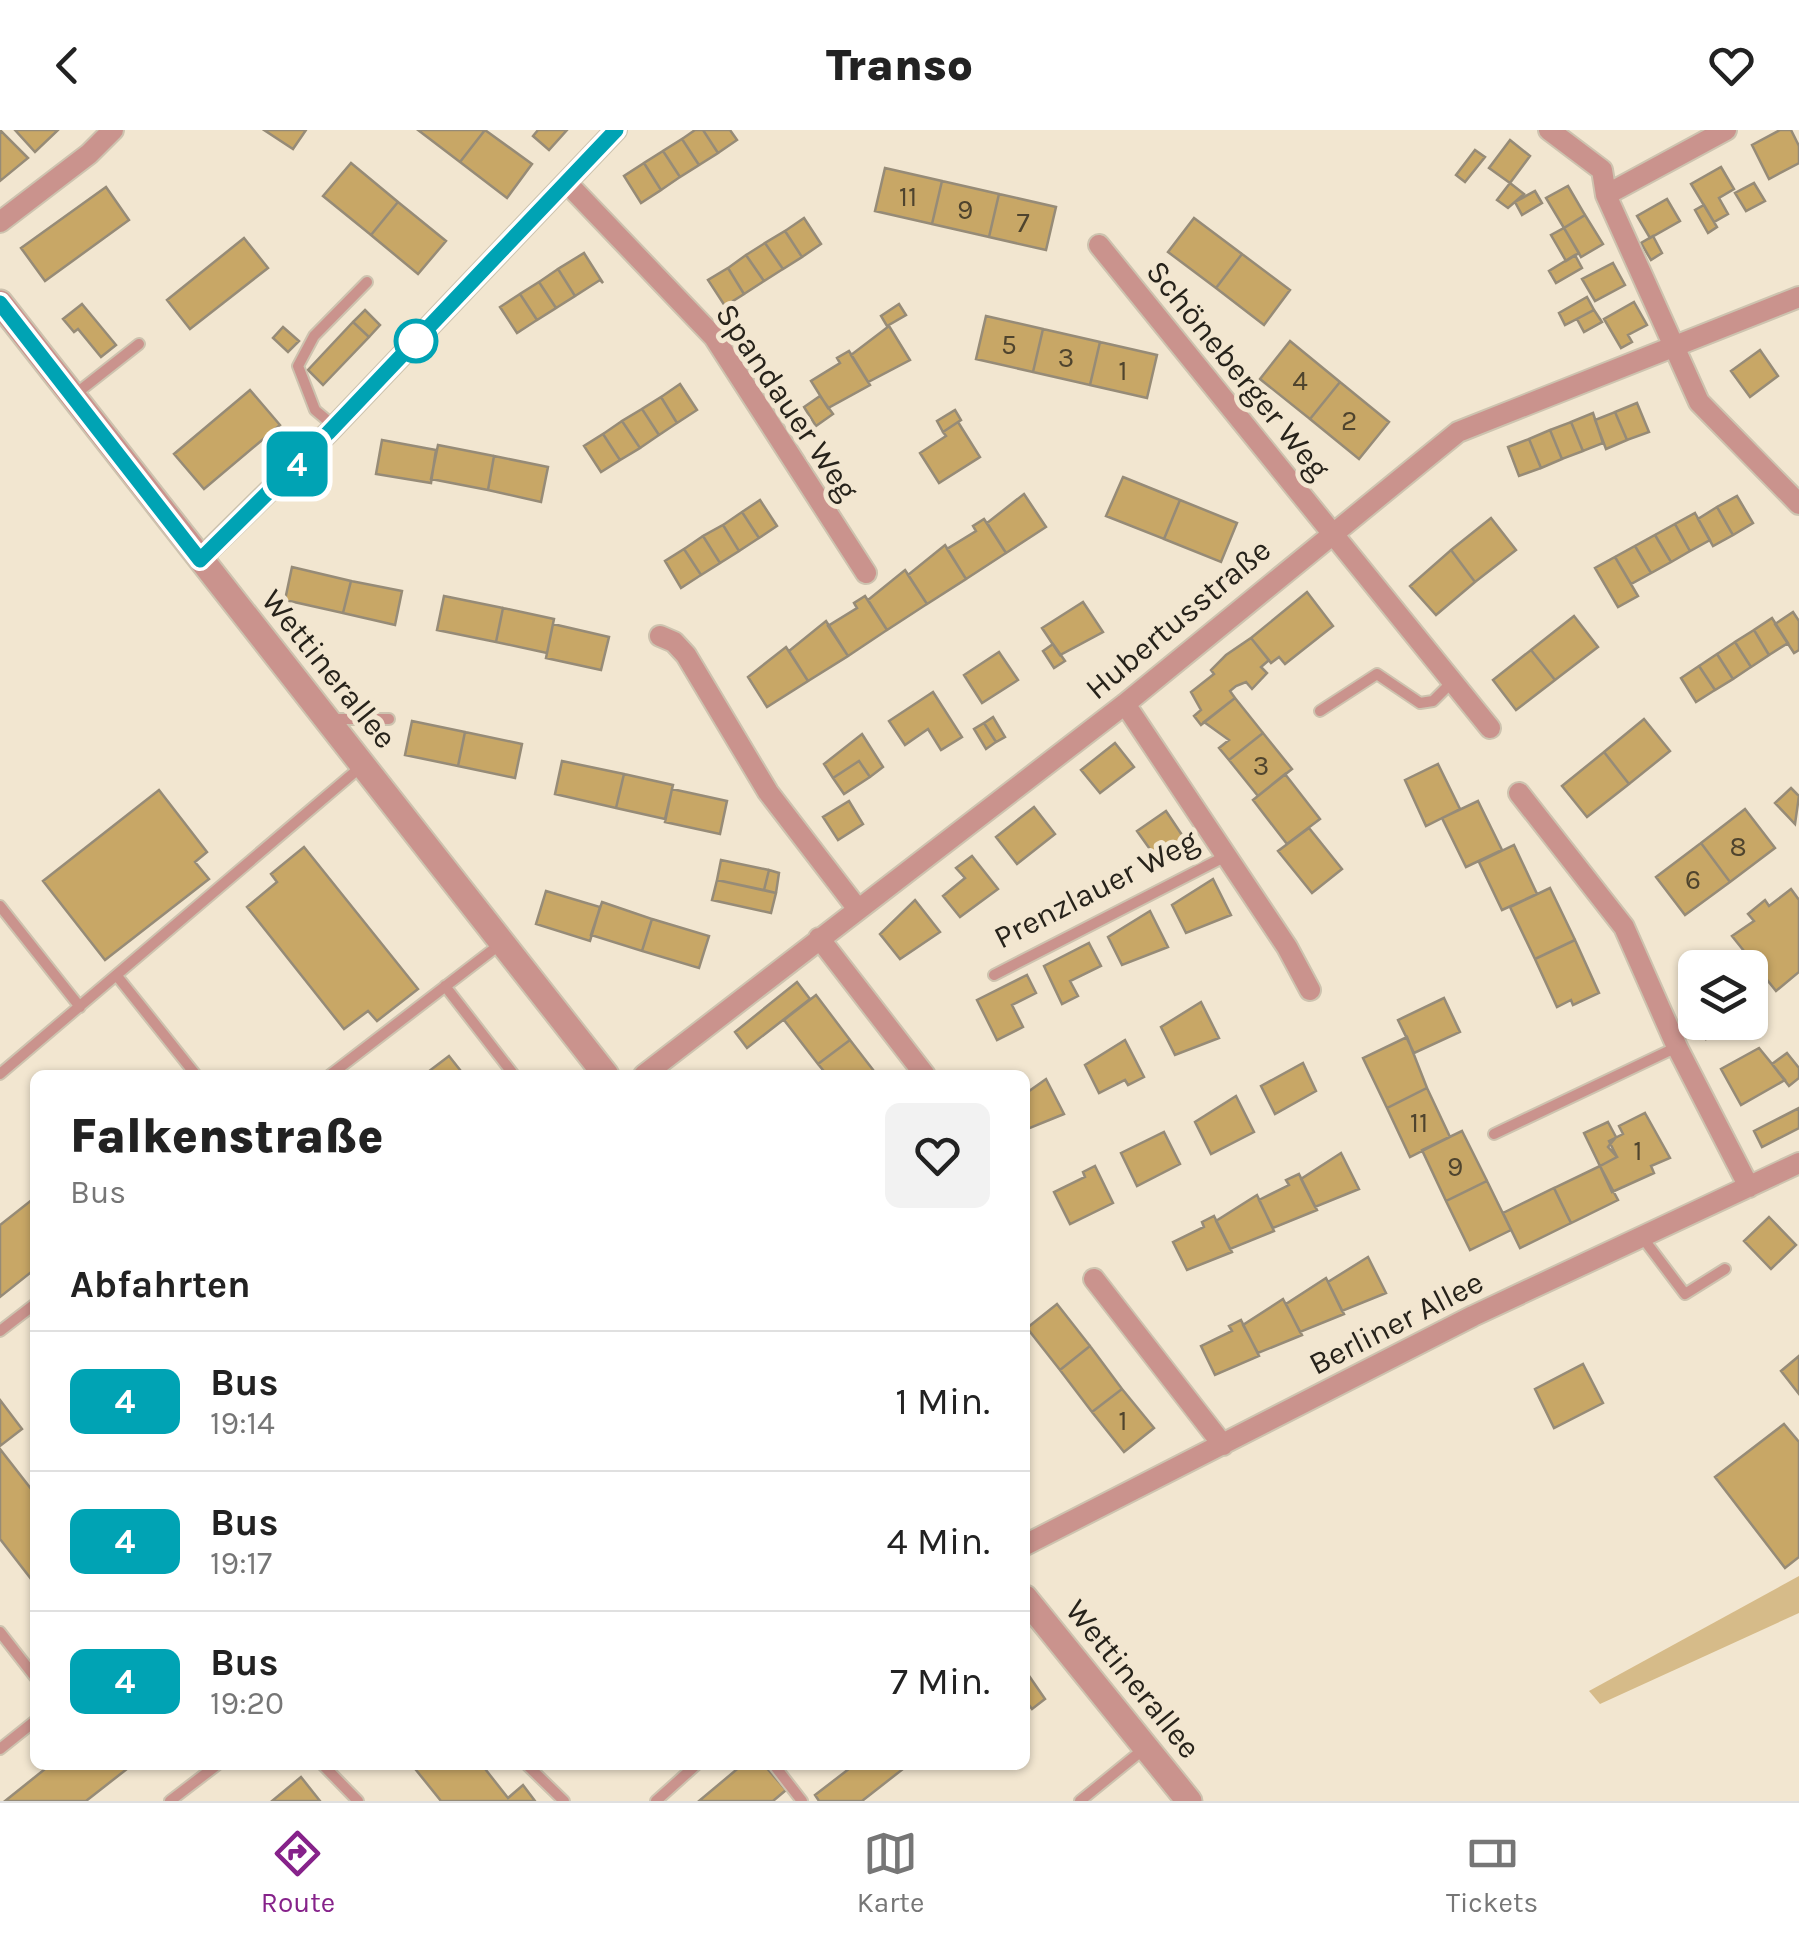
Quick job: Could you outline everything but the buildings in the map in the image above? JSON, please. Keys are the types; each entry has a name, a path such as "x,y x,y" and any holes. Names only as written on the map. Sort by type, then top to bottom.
{"street":[{"path":"0,222 90,154 113,130"},
{"path":"200,560 334,426 616,130"},
{"path":"1549,130 1602,170 1606,195 1699,402 1799,504"},
{"path":"1606,195 1726,130"},
{"name":"Spandauer Weg","path":"568,184 714,337 866,574"},
{"name":"Schöneberger Weg","path":"1099,245 1490,728"},
{"name":"Hubertusstraße","path":"650,1070 1125,704 1330,532 1458,432 1799,298"},
{"name":"Wettinerallee","path":"0,303 602,1070"},
{"path":"660,636 674,642 686,655 768,792 857,908"},
{"name":"Prenzlauer Weg","path":"1125,704 1310,990"},
{"path":"1519,793 1624,927 1677,1047 1749,1188"},
{"path":"819,938 920,1070"},
{"name":"Berliner Allee","path":"1030,1542 1472,1316 1799,1164"},
{"path":"1094,1279 1223,1446"},
{"name":"Wettinerallee","path":"1030,1604 1190,1801"}],"lane":[{"path":"334,426 316,410 298,366 314,336 366,282"},
{"path":"72,396 139,344"},
{"path":"1320,711 1377,674 1420,703 1433,701 1452,682"},
{"path":"327,719 389,719"},
{"path":"0,1074 364,764"},
{"name":"Prenzlauer Weg","path":"994,975 1226,856"},
{"path":"0,906 80,1007"},
{"path":"337,1070 504,941"},
{"path":"117,976 192,1070"},
{"path":"446,986 510,1070"},
{"path":"1494,1134 1677,1047"},
{"path":"1642,1237 1685,1294 1725,1269"},
{"path":"0,1330 30,1308"},
{"path":"0,1632 30,1671"},
{"path":"0,1749 30,1725"},
{"path":"1080,1801 1148,1747"},
{"path":"170,1801 211,1770"},
{"path":"328,1770 358,1801"},
{"path":"531,1770 564,1801"},
{"path":"656,1801 690,1770"},
{"path":"778,1770 802,1801"}],"shaded area":[{"path":"1799,1576 1799,1613 1600,1704 1589,1691"}],"bus line":[{"name":"4","path":"0,303 200,560 328,433 616,130"}]}
